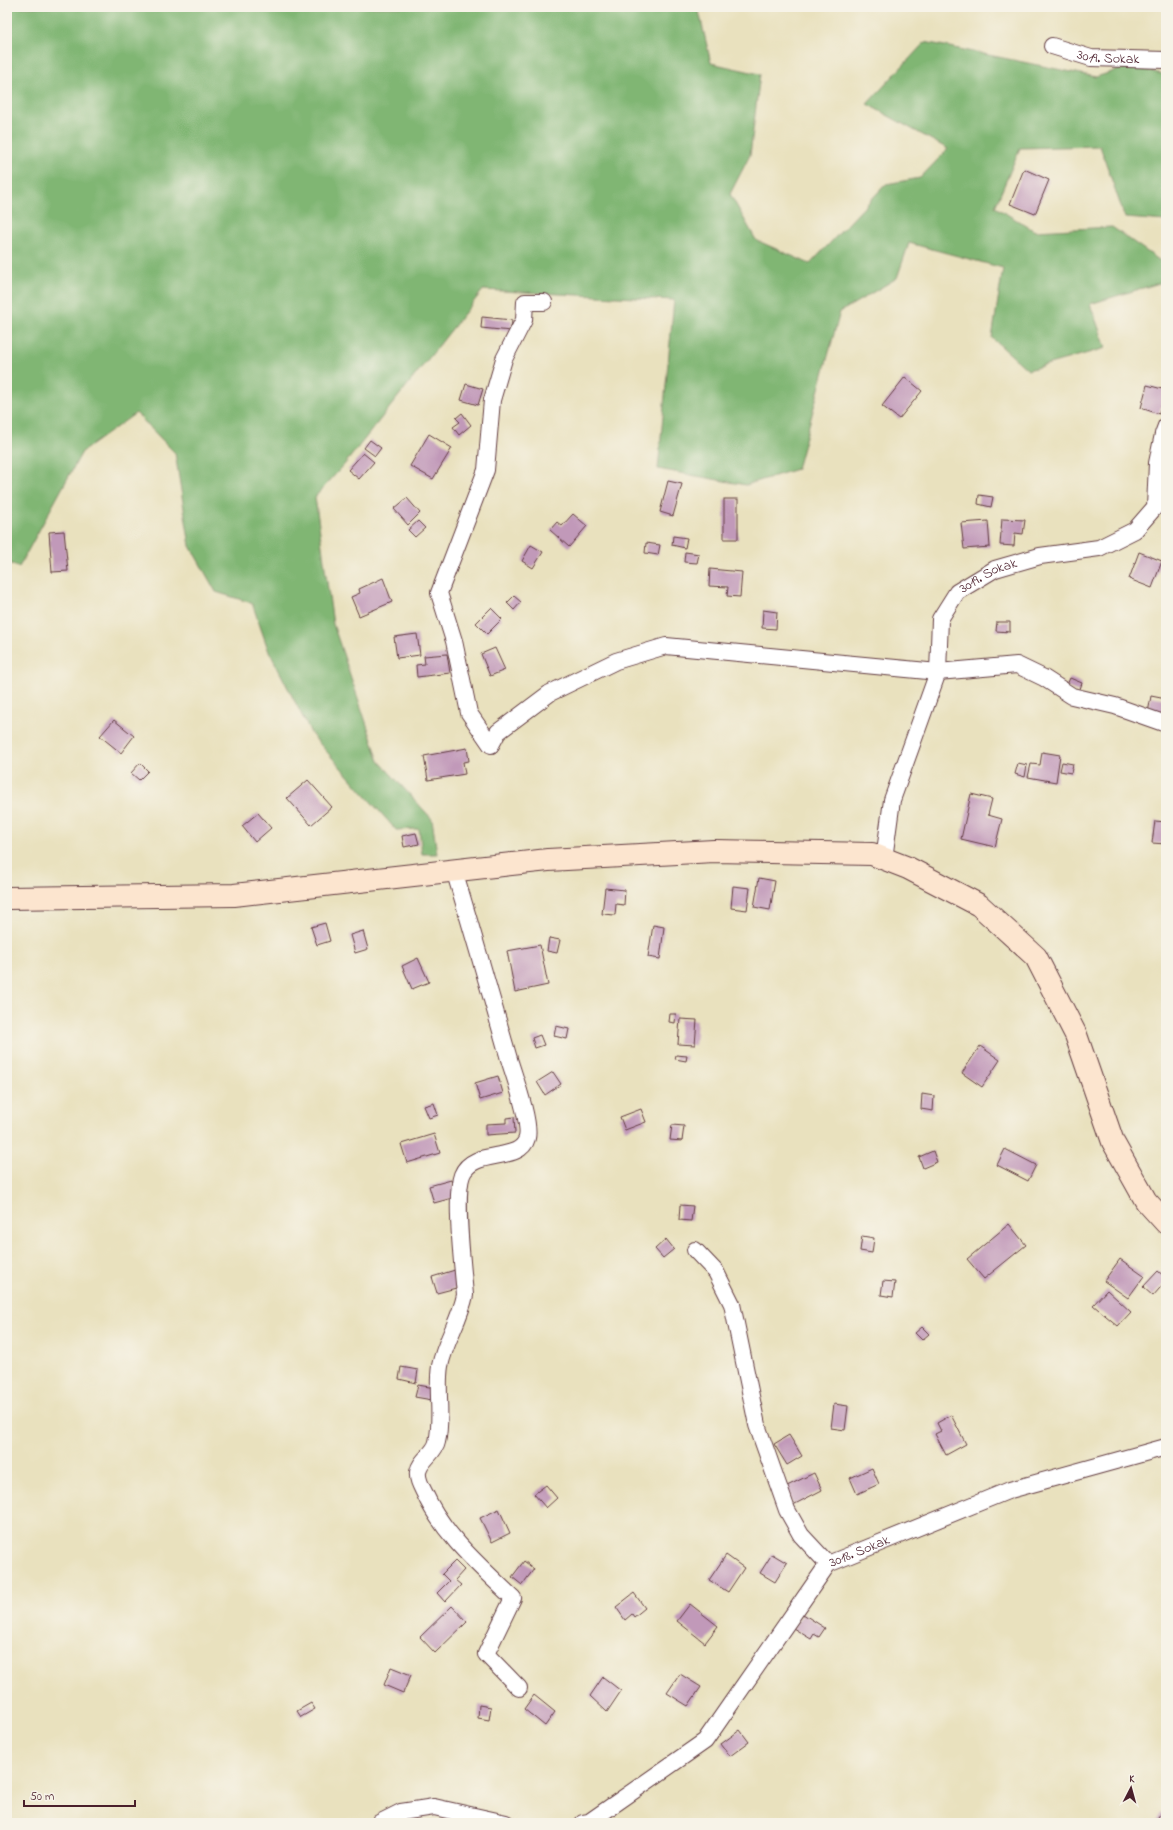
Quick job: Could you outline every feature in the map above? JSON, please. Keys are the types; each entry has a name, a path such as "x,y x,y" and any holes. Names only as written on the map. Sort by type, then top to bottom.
{"street":[{"name":"3019. Sokak","path":"1052,46 1091,58 1166,60"},
{"path":"544,302 525,302 524,320 504,359 492,400 486,470 439,594 454,641 469,713 491,745 498,732 550,693 616,661 666,646 938,672 1017,665 1044,678 1072,696 1115,706 1166,724"},
{"name":"3019. Sokak","path":"884,859 892,800 938,672 940,619 957,592 995,569 1040,556 1099,548 1135,530 1155,507 1157,463 1162,434 1166,426"},
{"path":"7,898 234,895 548,860 714,851 872,854 908,868 979,905 1036,957 1076,1035 1113,1142 1146,1201 1166,1223"},
{"path":"454,870 516,1081 527,1124 527,1138 523,1146 518,1150 480,1158 462,1173 460,1204 465,1295 462,1309 449,1339 440,1366 437,1443 420,1467 418,1480 445,1528 468,1554 513,1598 486,1654 519,1688"},
{"path":"695,1250 716,1272 732,1304 757,1425 787,1510 801,1535 828,1564"},
{"name":"3018. Sokak","path":"583,1823 589,1822 705,1741 828,1564 1010,1490 1166,1447"},
{"path":"379,1823 400,1812 434,1807 506,1823"}],"green space":[{"path":"7,7 698,7 711,63 760,74 750,155 730,194 756,240 810,264 886,184 920,178 948,149 867,104 925,42 1096,77 1130,66 1166,75 1166,221 1125,218 1100,146 1020,148 995,207 1035,231 1112,227 1166,265 1166,281 1090,304 1106,348 1028,370 992,338 1003,268 909,243 897,278 840,312 797,469 746,485 658,469 674,300 483,290 344,465 315,497 333,624 379,761 432,819 437,854 422,854 419,829 396,830 312,735 268,649 252,603 216,592 190,546 175,453 136,413 82,452 19,567 7,562"}],"building":[{"path":"1024,169 1049,180 1035,214 1010,204"},
{"path":"482,317 512,320 511,331 481,328"},
{"path":"905,377 922,391 899,419 882,406"},
{"path":"466,384 483,389 478,405 461,400"},
{"path":"1147,385 1166,390 1159,414 1141,408"},
{"path":"462,413 471,425 459,435 453,427 460,422 456,418"},
{"path":"429,434 452,448 433,479 410,466"},
{"path":"370,440 381,448 375,456 364,448"},
{"path":"363,453 374,462 359,479 348,470"},
{"path":"668,481 682,484 673,516 660,512"},
{"path":"979,495 993,497 991,507 978,504"},
{"path":"407,498 420,513 408,525 394,509"},
{"path":"724,499 738,499 738,539 724,539"},
{"path":"573,514 587,526 569,547 550,530 557,522 562,526"},
{"path":"1002,519 1025,520 1023,534 1015,533 1014,546 1000,545"},
{"path":"418,521 425,528 415,537 408,530"},
{"path":"988,521 990,547 964,549 961,523"},
{"path":"64,531 68,571 52,572 49,532"},
{"path":"673,536 687,538 685,548 672,545"},
{"path":"646,543 660,545 658,555 645,553"},
{"path":"531,545 543,552 533,568 522,561"},
{"path":"685,552 699,554 697,563 684,562"},
{"path":"1139,552 1162,561 1152,588 1129,579"},
{"path":"710,569 742,572 740,597 727,596 728,587 709,586"},
{"path":"383,578 392,602 359,616 351,597 360,593 359,589"},
{"path":"514,596 521,602 514,610 507,603"},
{"path":"491,608 502,619 487,634 476,623"},
{"path":"763,610 777,612 776,629 762,628"},
{"path":"997,622 1010,622 1010,632 996,631"},
{"path":"417,634 420,655 397,658 394,637"},
{"path":"495,648 505,670 490,676 481,654"},
{"path":"447,654 450,673 417,677 416,665 425,664 424,656"},
{"path":"1070,678 1082,683 1079,692 1066,687"},
{"path":"1151,696 1166,699 1166,716 1148,713"},
{"path":"114,720 134,736 121,753 100,736"},
{"path":"467,748 469,761 463,762 465,774 428,780 424,756"},
{"path":"1042,752 1060,755 1056,782 1028,777 1031,764 1040,765"},
{"path":"1062,762 1073,764 1071,773 1060,771"},
{"path":"140,763 148,771 139,780 131,773"},
{"path":"1018,763 1027,765 1025,777 1015,774"},
{"path":"308,780 332,807 311,825 287,798"},
{"path":"971,794 992,799 988,815 1002,819 995,847 961,839"},
{"path":"258,813 271,828 255,842 242,826"},
{"path":"1155,821 1166,822 1166,844 1152,843"},
{"path":"416,833 419,844 404,847 402,836"},
{"path":"759,878 775,881 770,910 754,907"},
{"path":"733,886 750,888 747,910 731,908"},
{"path":"605,888 625,890 624,905 616,904 615,915 602,914"},
{"path":"325,923 330,941 317,945 311,927"},
{"path":"653,925 664,927 660,959 648,957"},
{"path":"363,931 368,949 355,953 350,935"},
{"path":"549,938 560,940 557,953 547,951"},
{"path":"540,945 548,985 515,992 507,951"},
{"path":"418,958 429,982 412,989 402,966"},
{"path":"670,1014 676,1014 675,1023 669,1022"},
{"path":"680,1019 697,1020 695,1045 678,1044"},
{"path":"556,1026 569,1029 567,1039 554,1036"},
{"path":"540,1035 544,1045 535,1048 532,1038"},
{"path":"980,1046 1000,1060 982,1087 962,1073"},
{"path":"676,1055 687,1056 686,1061 675,1059"},
{"path":"553,1072 561,1084 545,1095 537,1082"},
{"path":"498,1076 503,1093 480,1100 475,1083"},
{"path":"922,1094 934,1096 933,1111 921,1109"},
{"path":"434,1103 438,1115 429,1118 424,1106"},
{"path":"641,1109 646,1122 625,1130 620,1117"},
{"path":"514,1117 515,1133 486,1135 486,1124 506,1123 506,1118"},
{"path":"672,1125 684,1126 682,1141 670,1140"},
{"path":"434,1134 440,1153 407,1163 401,1144"},
{"path":"1005,1149 1036,1165 1028,1181 997,1165"},
{"path":"933,1151 937,1162 923,1168 919,1157"},
{"path":"451,1180 456,1197 434,1203 429,1186"},
{"path":"680,1205 693,1206 691,1221 679,1220"},
{"path":"1009,1224 1026,1245 984,1279 967,1259"},
{"path":"862,1236 874,1238 872,1253 860,1251"},
{"path":"666,1239 674,1249 663,1258 655,1249"},
{"path":"1120,1259 1144,1276 1128,1298 1104,1281"},
{"path":"455,1270 460,1287 437,1293 432,1277"},
{"path":"1158,1271 1166,1278 1166,1281 1153,1296 1143,1287"},
{"path":"883,1281 895,1282 893,1297 881,1295"},
{"path":"1107,1290 1131,1312 1118,1326 1093,1305"},
{"path":"922,1327 929,1334 922,1340 915,1333"},
{"path":"401,1367 418,1370 416,1383 399,1379"},
{"path":"418,1385 435,1388 432,1400 415,1397"},
{"path":"834,1404 848,1406 845,1430 831,1428"},
{"path":"951,1415 966,1444 946,1455 935,1434 941,1431 937,1423"},
{"path":"789,1435 802,1456 787,1465 774,1444"},
{"path":"872,1468 879,1484 857,1494 850,1478"},
{"path":"814,1473 822,1490 793,1505 785,1487"},
{"path":"546,1485 557,1498 546,1508 534,1494"},
{"path":"499,1509 510,1533 492,1542 480,1518"},
{"path":"772,1554 787,1563 775,1582 760,1573"},
{"path":"726,1555 744,1568 728,1592 709,1580"},
{"path":"455,1561 464,1570 455,1580 461,1585 445,1602 437,1593 449,1581 442,1574"},
{"path":"524,1561 534,1569 522,1585 512,1577"},
{"path":"634,1593 645,1608 634,1617 632,1614 625,1620 616,1607"},
{"path":"690,1604 718,1626 705,1643 677,1621"},
{"path":"452,1606 467,1622 435,1653 420,1637"},
{"path":"803,1614 825,1628 819,1637 814,1634 811,1639 793,1628"},
{"path":"391,1667 411,1675 403,1693 384,1685"},
{"path":"680,1674 701,1687 688,1706 667,1693"},
{"path":"603,1677 621,1691 607,1712 590,1696"},
{"path":"534,1695 555,1712 545,1726 524,1709"},
{"path":"311,1703 315,1709 301,1717 297,1711"},
{"path":"479,1705 491,1707 489,1720 478,1718"},
{"path":"740,1730 749,1742 730,1756 721,1744"},
{"path":"1161,1812 1166,1815 1166,1823 1155,1823"}]}
